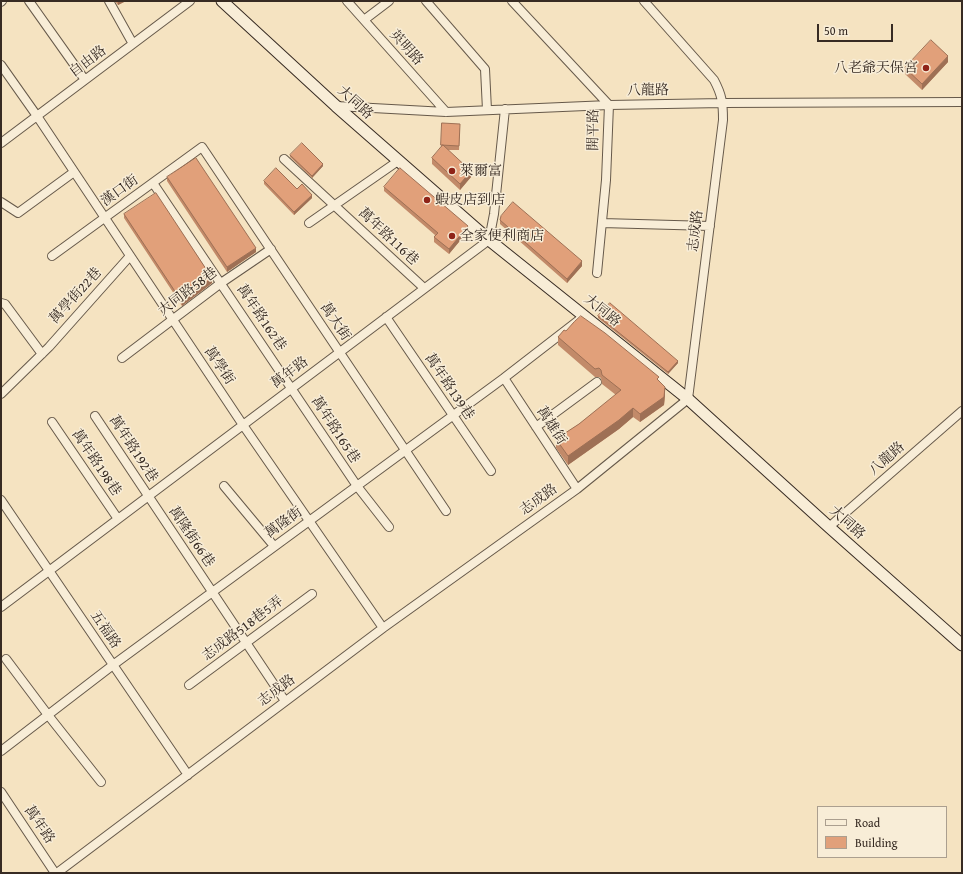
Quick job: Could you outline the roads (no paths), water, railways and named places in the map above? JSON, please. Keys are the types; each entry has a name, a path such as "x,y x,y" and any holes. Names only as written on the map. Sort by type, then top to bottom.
{"main road":[{"name":"大同路","path":"222,1 336,106 489,240 688,399 962,645"}],"street":[{"path":"29,1 85,80"},
{"path":"109,1 133,44"},
{"name":"自由路","path":"1,143 190,1"},
{"name":"英明路","path":"347,1 446,112"},
{"path":"364,20 389,1"},
{"path":"426,1 485,68 487,110"},
{"name":"開平路","path":"512,1 609,104 606,180 597,273"},
{"name":"志成路","path":"56,873 383,628 577,489 688,399 723,120 723,103 720,90 714,80 644,1"},
{"name":"萬學街","path":"1,65 37,116 243,425 310,520 383,628"},
{"name":"八龍路","path":"336,106 446,112 609,104 962,102"},
{"path":"489,240 494,214 505,109"},
{"name":"漢口街","path":"52,256 202,147"},
{"name":"萬大街","path":"202,147 446,511"},
{"name":"萬年路116巷","path":"284,158 424,288"},
{"path":"309,223 398,160"},
{"path":"1,202 18,213 74,172"},
{"name":"萬年路162巷","path":"153,183 292,388"},
{"path":"602,223 710,226"},
{"name":"萬年路","path":"1,607 489,240"},
{"name":"大同路58巷","path":"122,358 221,283 271,249"},
{"name":"萬學街22巷","path":"1,394 42,354 130,256"},
{"path":"1,303 5,304 42,354"},
{"name":"萬隆街","path":"1,752 113,665 504,378 584,316"},
{"name":"萬年路139巷","path":"386,318 490,471"},
{"name":"萬雄街","path":"504,378 577,489"},
{"path":"536,427 597,382"},
{"name":"萬年路165巷","path":"292,388 356,486 389,527"},
{"name":"八龍路","path":"829,527 962,411"},
{"name":"萬年路192巷","path":"95,416 148,496"},
{"name":"萬年路198巷","path":"52,422 118,519"},
{"path":"224,486 274,546"},
{"name":"萬隆街66巷","path":"148,496 285,701"},
{"name":"五福路","path":"1,500 188,775"},
{"name":"志成路518巷5弄","path":"189,685 312,594"},
{"path":"6,659 48,716 100,782"},
{"name":"萬年路","path":"1,792 56,873"}],"place":[{"name":"八老爺天保宮","path":"926,68"},
{"name":"萊爾富","path":"452,171"},
{"name":"蝦皮店到店","path":"427,200"},
{"name":"全家便利商店","path":"452,236"}]}
